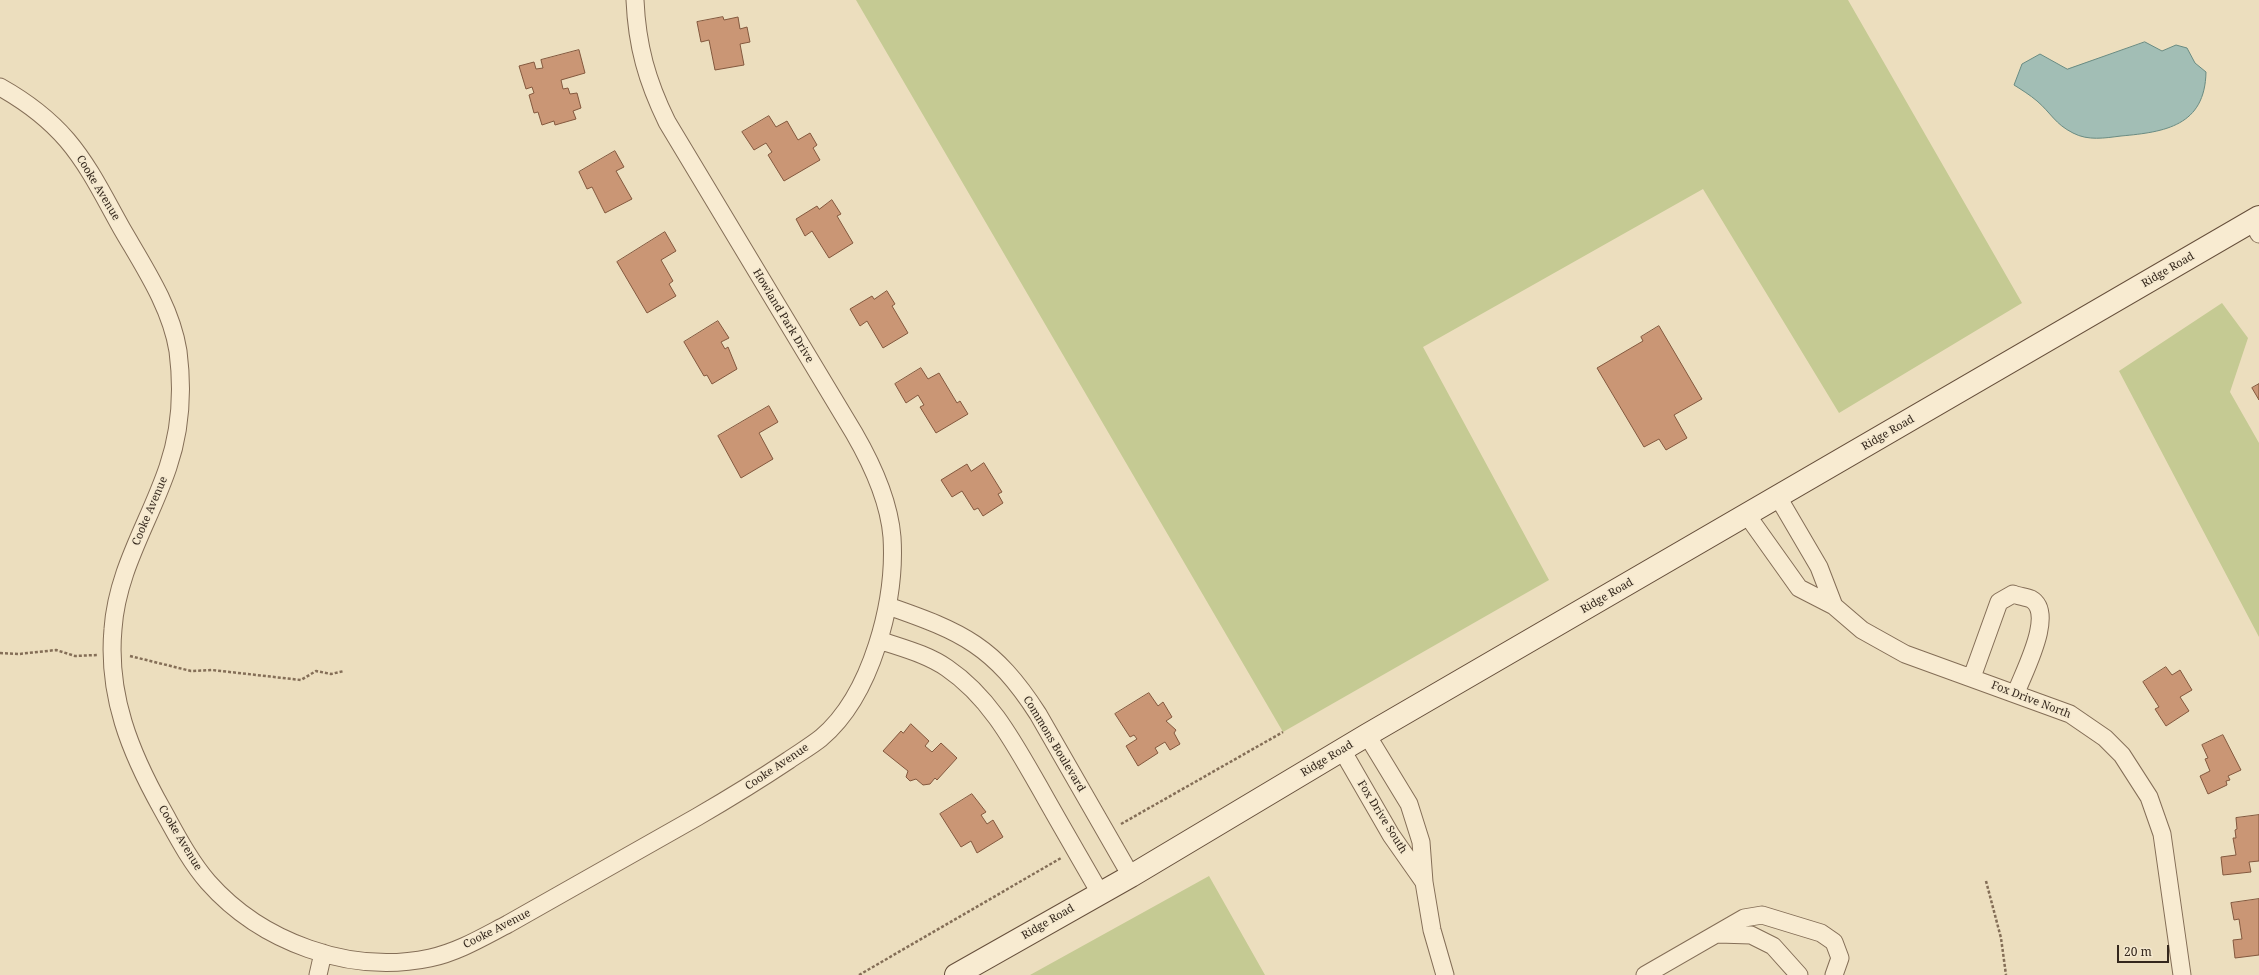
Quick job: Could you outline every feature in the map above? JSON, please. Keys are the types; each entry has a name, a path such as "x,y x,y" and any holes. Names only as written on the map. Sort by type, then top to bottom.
{"street":[{"name":"Howland Park Drive","path":"635,0 638,36 648,79 667,122 854,433 879,482 892,536 892,568 888,606 879,640"},
{"name":"Cooke Avenue","path":"0,87 20,98 42,115 68,142 82,160 156,289 168,314 177,347 181,380 180,412 176,440 168,468 127,564 117,599 113,627 112,656 118,709 130,746 143,774 191,859 207,881 232,906 259,926 298,946 323,952 353,962 386,964 430,958 468,945 508,924 748,787 821,738 844,712 863,681 879,640"},
{"name":"Ridge Road","path":"956,975 1131,876 1367,735 1778,497 2257,224"},
{"name":"Fox Drive North","path":"1778,497 1819,567 1834,606"},
{"name":"Fox Drive North","path":"1747,515 1799,588 1834,606 1862,630 1905,654 2053,706 2086,723 2105,738 2122,755 2136,773 2149,796 2162,834 2182,975"},
{"path":"1972,677 1999,602 2013,594 2032,600 2041,612 2041,628 2016,693"},
{"name":"Commons Boulevard","path":"888,606 939,624 974,643 994,658 1026,695 1038,714 1131,876"},
{"path":"879,640 917,653 946,668 971,688 993,710 1013,741 1100,893"},
{"name":"Fox Drive South","path":"1367,735 1409,804 1421,842 1424,882 1432,930 1445,975"},
{"name":"Fox Drive South","path":"1342,750 1391,835 1424,882"},
{"path":"1646,975 1744,918 1762,915 1821,933 1834,942 1840,958 1834,975"},
{"path":"1718,934 1751,935 1773,946 1799,975"},
{"path":"318,975 323,952"}],"path":[{"path":"0,653 56,650 75,656 135,657 191,671 212,670 301,680 316,672 331,674 344,671"},
{"path":"1986,881 2001,938 2006,975"}],"green space":[{"path":"856,0 1848,0 2022,303 1839,413 1703,189 1423,347 1549,580 1283,732"},
{"path":"2222,303 2248,338 2230,392 2259,443 2259,637 2119,371"},
{"path":"1209,876 1265,975 1030,975"}],"water":[{"path":"2145,42 2162,51 2176,45 2187,48 2195,63 2206,72 2204,90 2198,104 2190,115 2180,123 2167,128 2153,132 2103,138 2079,136 2067,130 2057,122 2042,105 2014,85 2022,64 2040,54 2067,69"}],"building":[{"path":"723,17 724,20 738,17 740,29 747,27 750,42 740,44 744,65 715,70 709,40 701,42 697,22"},
{"path":"579,50 585,73 561,80 563,89 568,88 570,94 577,93 581,108 573,111 576,119 555,125 554,121 542,125 538,112 534,113 529,95 534,93 532,87 526,89 519,66 534,62 536,69 543,68 541,60"},
{"path":"769,116 776,127 787,121 798,140 810,133 817,145 813,148 820,160 784,181 768,155 772,152 766,143 754,150 742,132"},
{"path":"615,151 624,167 616,171 632,199 605,213 592,187 587,189 579,172"},
{"path":"832,200 841,214 837,216 853,243 829,258 812,231 805,236 796,219 817,206 819,209"},
{"path":"665,232 676,251 661,260 673,281 669,284 676,296 647,313 617,262"},
{"path":"887,291 895,304 892,306 908,333 883,348 867,321 860,326 850,309 872,296 874,299"},
{"path":"718,321 729,338 721,342 725,349 728,347 737,369 712,384 707,375 704,376 684,342"},
{"path":"1659,326 1702,399 1674,415 1687,438 1666,450 1659,439 1644,447 1597,368 1643,341 1641,337"},
{"path":"921,368 928,379 939,373 957,403 960,401 968,414 936,433 920,407 924,405 918,395 906,403 895,384"},
{"path":"2259,384 2259,400 2252,388"},
{"path":"769,406 778,422 759,433 773,459 741,478 718,436"},
{"path":"984,463 1002,492 998,494 1003,503 983,516 978,508 974,510 962,491 952,497 941,480 967,464 971,471"},
{"path":"2166,667 2172,675 2180,670 2192,690 2180,697 2189,711 2166,726 2155,709 2159,707 2143,682"},
{"path":"1149,693 1158,706 1163,702 1172,717 1166,721 1176,730 1174,733 1180,744 1170,750 1165,742 1155,748 1158,753 1138,766 1126,746 1137,739 1134,735 1130,737 1115,714"},
{"path":"911,724 929,741 925,746 932,752 941,743 957,758 937,780 935,778 930,784 923,785 916,779 910,781 906,777 908,771 883,751 901,731 903,733"},
{"path":"2223,735 2241,770 2228,776 2230,780 2226,781 2227,785 2208,794 2200,776 2210,771 2205,759 2208,758 2202,745"},
{"path":"972,794 986,812 981,815 987,824 993,820 1003,837 977,853 971,841 961,847 940,814"},
{"path":"2259,815 2259,861 2249,862 2251,872 2223,875 2221,857 2236,855 2233,838 2236,838 2236,818"},
{"path":"2259,899 2259,955 2235,958 2233,940 2242,939 2239,919 2234,920 2231,903"}]}
